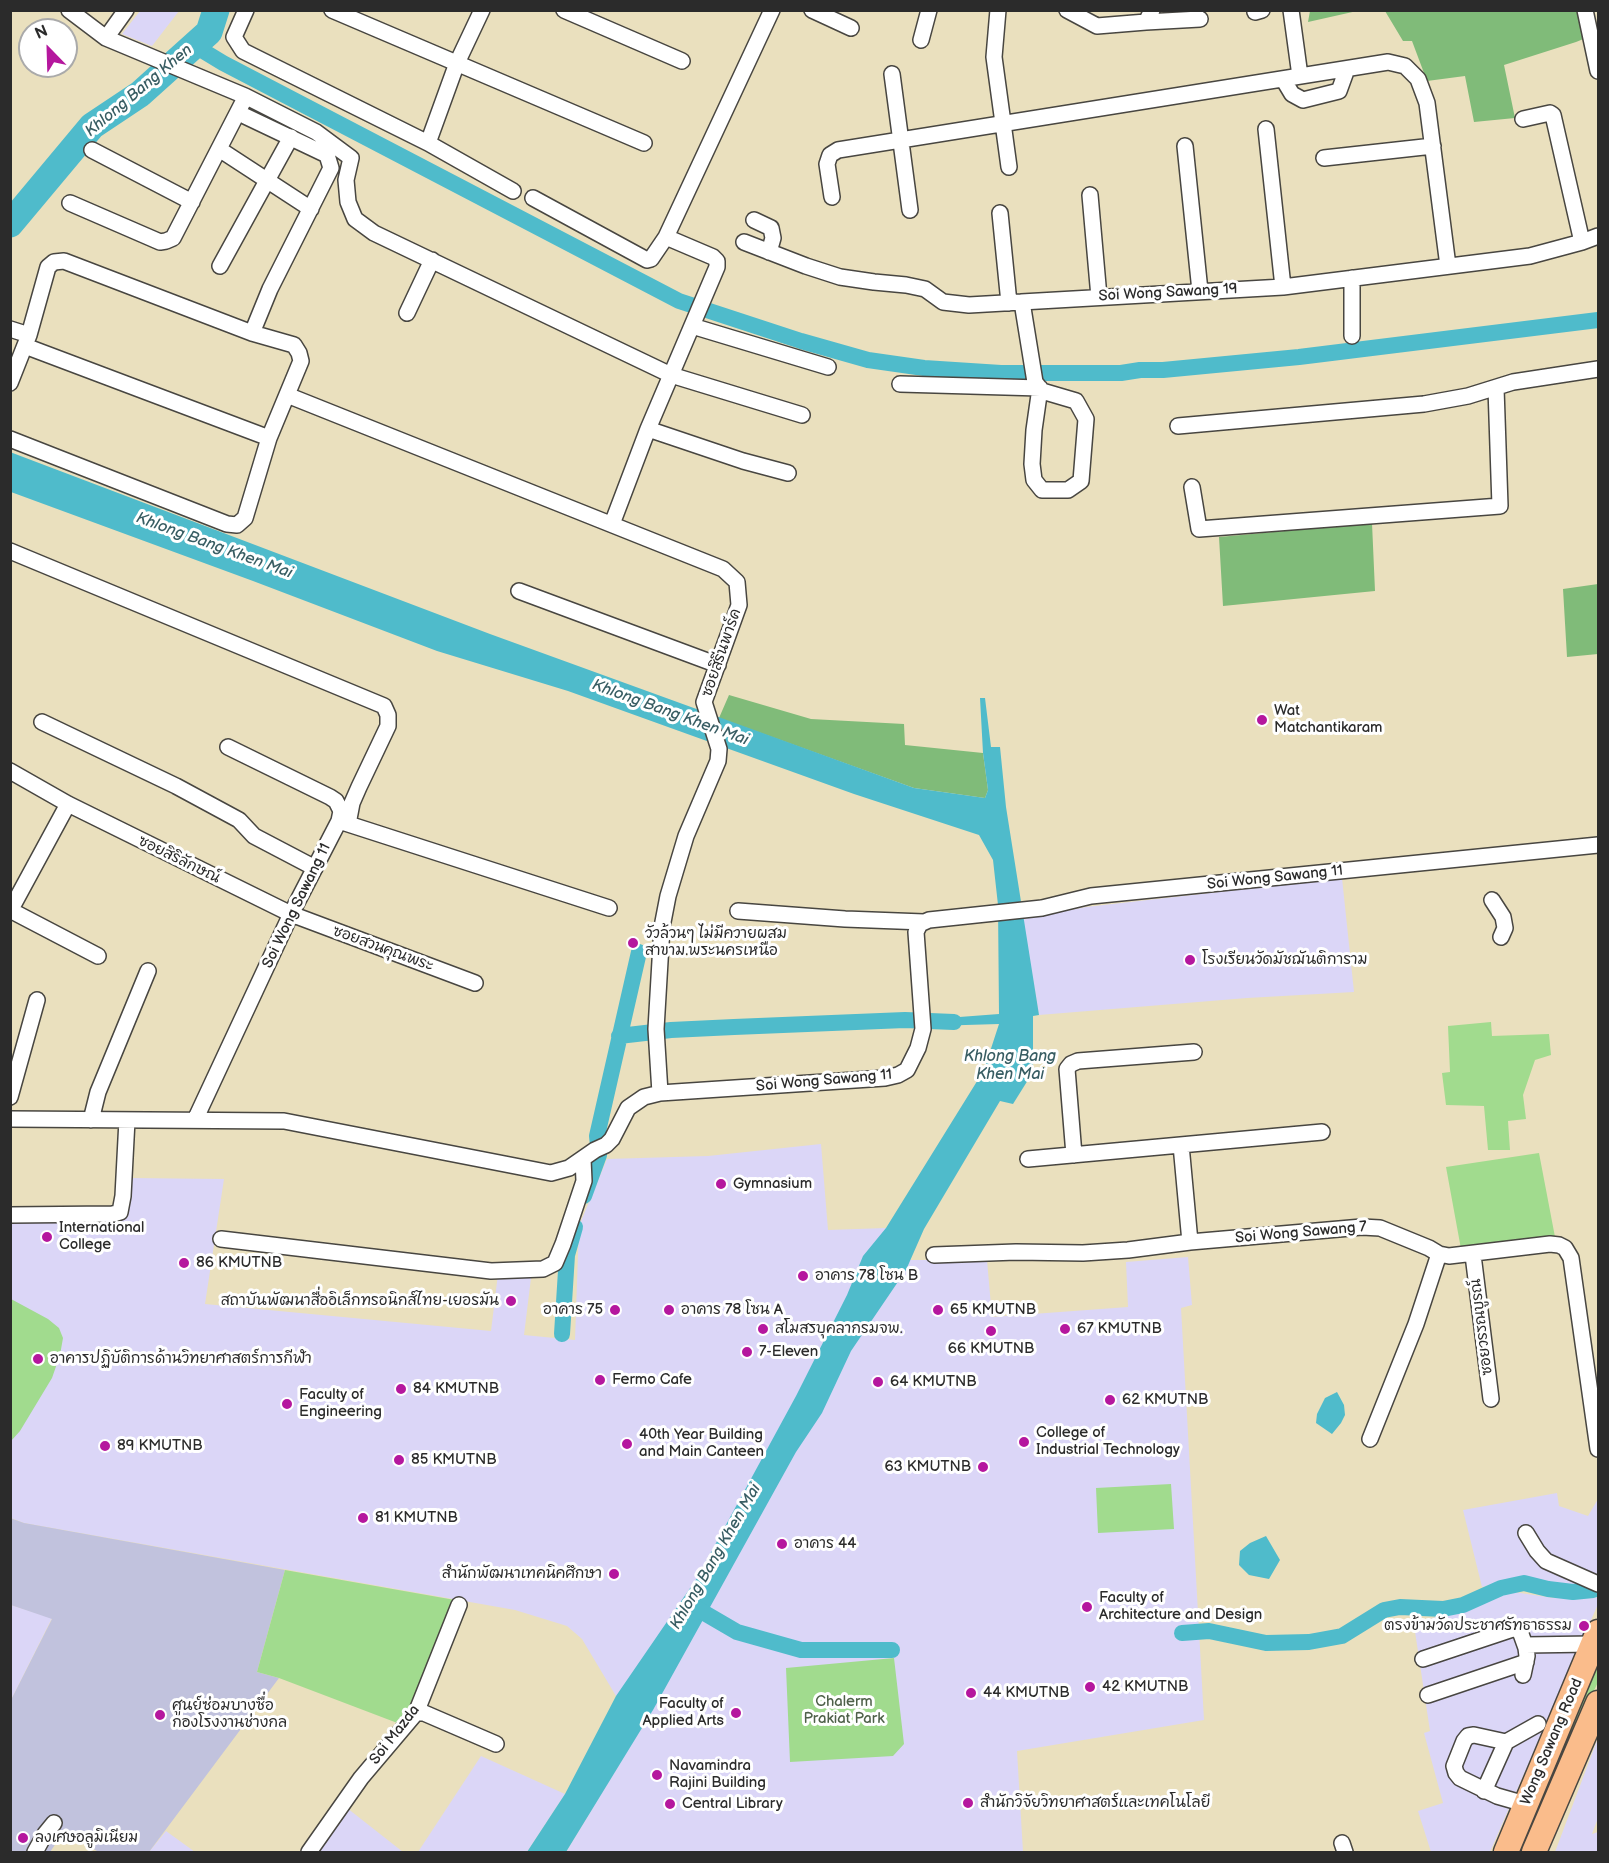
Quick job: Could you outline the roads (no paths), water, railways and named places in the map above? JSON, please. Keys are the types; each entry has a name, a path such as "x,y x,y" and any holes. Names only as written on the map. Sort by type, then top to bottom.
{"main road":[{"name":"Wong Sawang Road","path":"1506,1852 1596,1638"},
{"name":"Wong Sawang Road","path":"1534,1852 1599,1703"}],"street":[{"path":"69,10 106,38 245,96 316,132 349,156 351,161 346,180 348,202 355,219 374,232 671,375 802,415"},
{"path":"106,38 126,10"},
{"path":"246,10 234,37 243,51 428,143 513,191"},
{"path":"332,10 644,143"},
{"path":"428,143 457,63 482,10"},
{"path":"564,10 682,61"},
{"path":"533,198 647,260 651,259 666,237 772,10"},
{"path":"812,10 851,28"},
{"path":"921,40 929,10"},
{"path":"998,10 994,57 1009,168"},
{"path":"1067,10 1098,26 1149,16 1200,19"},
{"path":"1291,10 1300,76"},
{"path":"1585,10 1599,71"},
{"path":"832,197 827,164 830,155 838,150 1388,62 1405,66 1418,79 1427,103 1448,266"},
{"path":"1283,79 1292,94 1303,100 1339,91 1347,69"},
{"path":"892,74 910,210"},
{"path":"70,203 160,242 173,238 245,96"},
{"path":"1523,119 1553,115 1582,242"},
{"path":"245,116 327,155 332,168 270,289 252,333"},
{"path":"1266,129 1283,287"},
{"path":"220,266 291,137"},
{"path":"1185,146 1200,291"},
{"path":"1324,158 1432,146"},
{"path":"219,149 310,209"},
{"path":"92,150 192,202"},
{"path":"1090,195 1099,297"},
{"path":"1000,213 1015,303 1035,382 1040,388 1042,391 1076,401 1086,419 1081,481 1068,490 1042,490 1034,480 1032,464 1034,430 1040,388"},
{"path":"754,220 771,228 773,238 769,252"},
{"name":"Soi Wong Sawang 19","path":"744,242 840,277 925,289 944,302 969,305 1283,287 1530,256 1599,236"},
{"path":"612,524 648,429 717,267 717,261 713,257 666,237"},
{"path":"407,313 432,260"},
{"path":"10,383 27,341 48,267 54,262 64,261 252,333 294,345 301,361 268,438 245,518 237,525 227,524 10,438"},
{"path":"1352,278 1352,336"},
{"path":"692,326 828,367"},
{"path":"10,329 27,341 268,438"},
{"path":"1178,426 1424,404 1468,396 1513,382 1599,369"},
{"path":"900,384 1040,388"},
{"path":"1192,487 1199,529 1500,506 1496,388"},
{"name":"ซอยสิรีนพาร์ค","path":"287,395 723,569 737,582 740,605 704,702 719,749 718,761 686,836 668,896 662,927 656,1029 660,1093"},
{"path":"648,429 743,461 788,473"},
{"name":"Soi Wong Sawang 11","path":"10,551 384,706 388,715 388,726 358,787 344,823 315,868 291,914 195,1120"},
{"path":"519,591 718,665"},
{"path":"42,722 176,786 239,820 254,836 315,868"},
{"path":"228,747 336,801 344,823 609,908"},
{"name":"ซอยสิริลักษณ์","path":"10,771 68,804 291,914"},
{"path":"68,804 11,910 98,956"},
{"name":"Soi Wong Sawang 11","path":"595,1152 612,1139 628,1108 644,1097 660,1093 892,1076 907,1070 918,1048 923,1022 916,932 924,922 1042,908 1091,896 1599,846"},
{"path":"1492,900 1503,917 1505,928 1501,938"},
{"path":"738,911 924,922"},
{"name":"ซอยสวนคุณพระ","path":"291,914 475,983"},
{"path":"92,1120 98,1092 148,971"},
{"path":"10,1097 37,1000"},
{"path":"1074,1155 1067,1069 1071,1064 1078,1061 1194,1052"},
{"path":"10,1119 284,1120 551,1173 569,1168 595,1152"},
{"path":"10,1215 113,1214 120,1212 127,1120"},
{"path":"1028,1159 1322,1132"},
{"path":"1181,1145 1190,1242"},
{"path":"221,1239 491,1270 543,1269 555,1263 595,1152"},
{"name":"Soi Wong Sawang 7","path":"934,1255 1016,1252 1083,1253 1362,1227 1380,1228 1449,1257 1550,1244 1559,1245 1565,1248 1571,1258 1599,1449"},
{"path":"1370,1439 1416,1324 1439,1254"},
{"name":"ซอยวรรณบูรณ์","path":"1473,1255 1491,1399"},
{"path":"1526,1533 1546,1561 1599,1584"},
{"name":"Soi Mazda","path":"309,1852 361,1778 416,1713 459,1605"},
{"path":"1423,1659 1513,1629 1518,1630 1527,1656 1524,1669 1428,1695"},
{"path":"1525,1645 1596,1638"},
{"path":"416,1713 424,1713 496,1744"},
{"path":"1484,1791 1506,1742 1538,1724"},
{"path":"1506,1742 1474,1735 1468,1737 1464,1741 1454,1766 1456,1773 1460,1778 1484,1791 1526,1804"},
{"path":"35,1852 54,1823"}],"water":[{"name":"Khlong Bang Khen Mai","path":"10,452 490,634 914,788 985,798 988,790 980,698 985,698 991,747 1000,747 1006,807 1039,1015 1033,1016 1033,1072 1013,1104 1000,1101 924,1229 906,1270 851,1351 822,1413 796,1452 653,1710 566,1852 527,1852 565,1794 616,1696 697,1578 796,1396 847,1295 863,1256 886,1228 984,1070 999,1024 932,1026 933,1019 999,1014 998,905 993,860 979,835 854,794 568,691 437,651 11,492"},
{"path":"1337,1392 1344,1405 1345,1415 1332,1434 1316,1423 1317,1414 1325,1398"},
{"path":"1266,1536 1280,1560 1269,1579 1249,1575 1239,1565 1240,1551 1250,1543"}],"waterway":[{"name":"Khlong Bang Khen","path":"10,224 92,126 140,94 209,32 216,10"},
{"path":"195,46 223,63 679,301 801,341 868,360 924,368 1001,373 1121,373 1299,357 1598,320"},
{"path":"584,1196 599,1155 597,1136 639,952"},
{"path":"619,1036 671,1030 734,1027 905,1020 954,1022"},
{"path":"562,1334 567,1255 575,1227"},
{"path":"1182,1633 1209,1631 1266,1643 1309,1642 1342,1636 1384,1610 1400,1607 1443,1609 1463,1605 1501,1588 1524,1583 1573,1592 1593,1590"},
{"path":"689,1604 737,1632 801,1650 892,1650"}],"place":[{"name":"Wat Matchantikaram","path":"1262,720"},
{"name":"วัวล้วนๆ ไม่มีควายผสม สาขาม.พระนครเหนือ","path":"633,943"},
{"name":"โรงเรียนวัดมัชฌันติการาม","path":"1190,960"},
{"name":"Gymnasium","path":"721,1184"},
{"name":"International College","path":"47,1237"},
{"name":"86 KMUTNB","path":"184,1263"},
{"name":"อาคาร 78 โซน B","path":"803,1276"},
{"name":"สถาบันพัฒนาสื่ออิเล็กทรอนิกส์ไทย-เยอรมัน","path":"511,1301"},
{"name":"อาคาร 75","path":"615,1310"},
{"name":"อาคาร 78 โซน A","path":"669,1310"},
{"name":"65 KMUTNB","path":"938,1310"},
{"name":"สโมสรบุคลากรมจพ.","path":"763,1329"},
{"name":"67 KMUTNB","path":"1065,1329"},
{"name":"66 KMUTNB","path":"991,1331"},
{"name":"7-Eleven","path":"747,1352"},
{"name":"อาคารปฏิบัติการด้านวิทยาศาสตร์การกีฬา","path":"38,1359"},
{"name":"Fermo Cafe","path":"600,1380"},
{"name":"64 KMUTNB","path":"878,1382"},
{"name":"84 KMUTNB","path":"401,1389"},
{"name":"62 KMUTNB","path":"1110,1400"},
{"name":"Faculty of Engineering","path":"287,1404"},
{"name":"College of Industrial Technology","path":"1024,1442"},
{"name":"40th Year Building and Main Canteen","path":"627,1444"},
{"name":"89 KMUTNB","path":"105,1446"},
{"name":"85 KMUTNB","path":"399,1460"},
{"name":"63 KMUTNB","path":"983,1467"},
{"name":"81 KMUTNB","path":"363,1518"},
{"name":"อาคาร 44","path":"782,1544"},
{"name":"สำนักพัฒนาเทคนิคศึกษา","path":"614,1574"},
{"name":"Faculty of Architecture and Design","path":"1087,1607"},
{"name":"ตรงข้ามวัดประชาศรัทธาธรรม","path":"1584,1626"},
{"name":"42 KMUTNB","path":"1090,1687"},
{"name":"44 KMUTNB","path":"971,1693"},
{"name":"Faculty of Applied Arts","path":"736,1713"},
{"name":"ศูนย์ซ่อมบางซื่อ กองโรงงานช่างกล","path":"160,1715"},
{"name":"Navamindra Rajini Building","path":"657,1775"},
{"name":"สำนักวิจัยวิทยาศาสตร์และเทคโนโลยี","path":"968,1803"},
{"name":"Central Library","path":"670,1804"},
{"name":"ลงเศษอลูมิเนียม","path":"23,1838"}],"park label":[{"name":"Chalerm Prakiat Park","path":"844,1710"}]}
